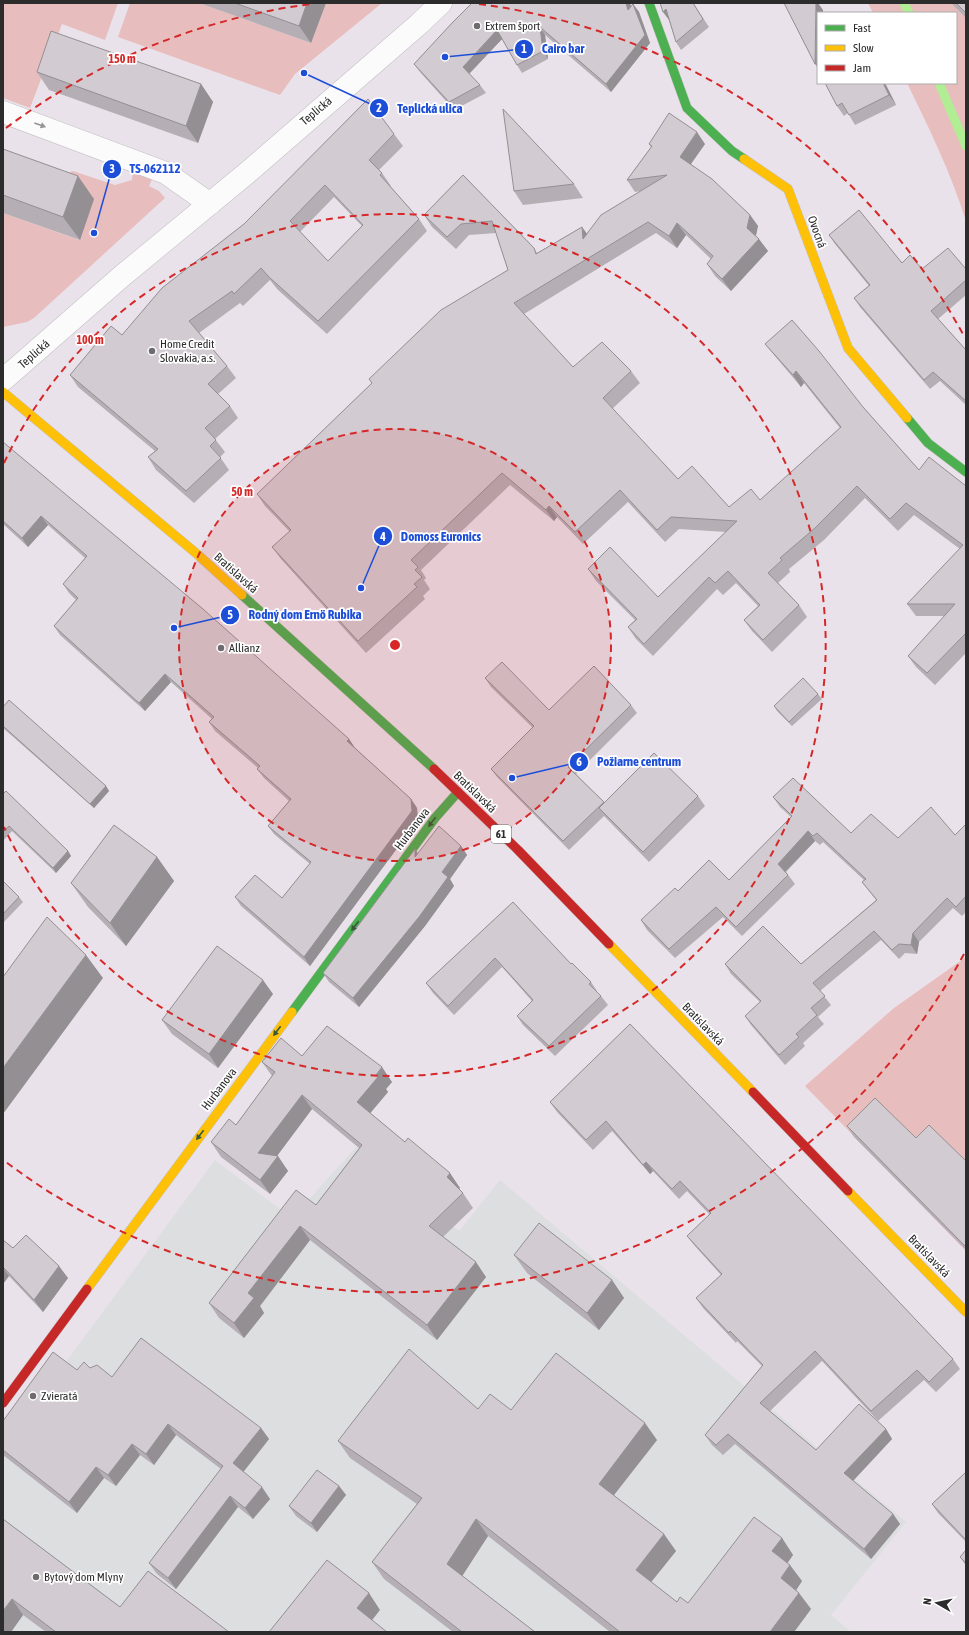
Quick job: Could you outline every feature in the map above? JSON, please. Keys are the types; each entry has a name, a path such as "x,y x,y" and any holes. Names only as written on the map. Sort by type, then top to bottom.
{"street":[{"name":"Teplická","path":"3,380 122,276 210,204 419,24 441,3"},
{"name":"Ovocná","path":"649,3 687,108 732,150 788,189 848,348 928,443 966,472"},
{"path":"3,112 166,173 210,204"},
{"name":"Bratislavská","path":"3,392 197,554 458,792 523,856 966,1312"},
{"name":"Hurbanova","path":"3,1403 435,818 458,792"}],"shaded area":[{"path":"3,3 118,3 105,40 62,24 30,108 3,98"},
{"path":"130,3 199,3 311,43 326,3 382,3 295,74 280,95 118,37"},
{"path":"868,3 966,3 966,221 947,168 907,84 957,84 957,12 872,12"},
{"path":"133,170 153,177 149,186 159,191 165,198 34,318 27,322 3,327 3,213 79,240 69,174 72,171 115,185 132,180"},
{"path":"966,957 966,1251 805,1086 894,1008"},
{"path":"356,1147 459,1231 500,1180 906,1522 831,1615 851,1632 3,1632 3,1447 215,1160 292,1218"}],"building":[{"path":"235,3 307,3 299,26"},
{"path":"472,3 626,3 628,10 633,4 645,35 606,84 540,27 543,51 517,65 497,30 463,67 480,85 449,102 414,64"},
{"path":"660,3 693,3 703,19 676,42 666,9 663,12"},
{"path":"784,3 816,3 815,64"},
{"path":"956,3 966,3 966,13"},
{"path":"51,31 201,84 186,126 37,72"},
{"path":"826,84 884,84 889,95 849,115 842,103 837,106"},
{"path":"368,99 394,134 369,160 382,173 380,175 419,219 318,321 261,268 234,294 232,291 189,321 227,366 208,384 230,406 205,428 216,440 210,446 221,458 186,491 148,457 158,449 70,375 111,326 122,335 162,288 244,224","holes":["325,185 363,225 328,261 290,221"]},
{"path":"503,109 574,184 514,191"},
{"path":"669,113 697,132 680,157 712,179 750,215 747,228 759,239 722,279 707,264 713,256 677,223 669,236 648,222 514,303 573,367 602,342 631,371 603,398 678,479 692,466 729,507 751,489 760,500 841,427 796,371 793,375 765,344 792,320 819,351 863,407 919,470 929,457 966,486 966,633 927,673 908,656 955,604 907,604 963,545 906,503 890,519 857,486 815,528 780,558 782,560 768,573 799,605 763,640 744,620 760,605 728,571 715,583 709,577 644,644 628,627 637,619 588,569 610,547 658,597 737,521 671,517 657,530 620,490 575,532 549,506 546,510 502,473 411,560 418,567 415,570 422,577 414,584 417,587 358,641 272,547 291,530 257,494 372,383 369,379 441,310 508,270 492,221 461,224 447,237 424,215 463,175 534,248 536,254 582,227 583,239 601,215 667,175 627,180 652,146 649,144"},
{"path":"3,149 78,176 63,217 3,195"},
{"path":"859,210 902,263 910,255 922,269 948,248 966,269 966,280 931,311 966,350 966,401 933,372 924,380 854,298 870,285 829,235"},
{"path":"3,442 203,609 349,739 347,741 411,799 412,811 304,957 235,897 255,875 282,898 311,862 268,826 291,799 257,769 260,766 209,722 214,717 165,674 139,703 54,626 78,598 63,584 87,556 41,516 22,538 3,521"},
{"path":"502,662 549,710 594,666 631,705 568,767 604,802 563,841 491,769 534,726 485,678"},
{"path":"803,678 818,694 789,722 774,706"},
{"path":"9,700 106,786 90,804 3,726 3,707"},
{"path":"654,753 698,796 643,852 599,808"},
{"path":"793,778 851,833 871,814 898,838 931,807 955,835 966,824 966,896 956,907 947,898 913,933 911,945 899,944 892,950 874,931 813,983 825,996 811,1008 817,1015 796,1034 799,1037 779,1055 745,1016 761,1001 725,964 763,926 801,964 877,900 862,882 866,879 817,833 813,836 808,831 778,864 788,875 736,927 716,907 669,949 641,920 675,888 678,891 709,860 729,880 792,816 773,797"},
{"path":"6,791 68,851 53,868 9,826 3,832 3,794"},
{"path":"114,825 157,857 110,923 71,883"},
{"path":"439,826 461,846 442,872 448,877 419,917 353,998 323,973 415,849 415,857"},
{"path":"3,881 19,897 3,914"},
{"path":"513,902 571,964 572,963 591,982 589,984 601,996 549,1046 517,1016 533,1000 495,958 448,1006 426,983"},
{"path":"47,917 86,955 3,1068 3,977"},
{"path":"217,946 263,980 209,1054 162,1020"},
{"path":"630,1024 865,1266 953,1359 929,1382 917,1370 871,1411 815,1351 760,1403 816,1450 859,1404 886,1429 844,1473 893,1514 864,1549 728,1434 716,1445 705,1435 763,1365 730,1331 729,1333 696,1298 722,1274 687,1236 711,1213 680,1181 672,1189 646,1162 643,1165 606,1121 586,1140 550,1102"},
{"path":"327,1026 382,1067 376,1075 378,1077 357,1102 405,1142 408,1138 450,1173 447,1177 463,1193 429,1226 476,1262 427,1325 300,1226 248,1293 254,1298 234,1323 209,1303 296,1190 316,1205 362,1145 302,1095 258,1153 278,1156 260,1180 211,1142 229,1119 236,1125 275,1072 262,1062 281,1038 302,1056"},
{"path":"875,1098 916,1138 929,1125 966,1161 966,1247 847,1126"},
{"path":"539,1223 612,1280 587,1313 514,1255"},
{"path":"26,1235 59,1266 34,1300 3,1267 3,1240 13,1248"},
{"path":"141,1338 261,1428 233,1463 262,1487 245,1508 230,1496 168,1578 149,1563 223,1466 168,1424 146,1454 132,1444 108,1475 96,1467 69,1502 3,1450 3,1421 53,1352 77,1370 84,1362 90,1368 97,1365 112,1377"},
{"path":"409,1349 478,1409 490,1394 511,1410 556,1353 645,1423 599,1484 664,1534 636,1570 677,1602 680,1597 688,1603 754,1517 782,1538 772,1551 790,1565 781,1578 799,1593 770,1632 620,1632 476,1519 447,1564 535,1632 462,1632 372,1562 422,1498 338,1441"},
{"path":"317,1470 339,1486 311,1523 289,1506"},
{"path":"966,1472 966,1540 932,1504"},
{"name":"Bytový dom Mlyny","path":"3,1519 120,1607 148,1571 229,1632 56,1632 12,1599 3,1611"},
{"path":"966,1550 966,1563 960,1557"},
{"path":"327,1560 369,1593 357,1608 387,1632 269,1632"}],"waterway":[{"path":"904,3 908,12"},
{"path":"939,84 966,146"}],"traffic: fast":[{"path":"649,3 687,108 732,151 744,159"},
{"path":"907,418 928,443 966,472"},
{"path":"242,595 434,769"},
{"path":"292,1012 435,818 458,792"}],"traffic: slow":[{"path":"744,159 788,189 848,348 907,418"},
{"path":"3,392 197,554 242,595"},
{"path":"609,944 753,1092"},
{"path":"87,1289 292,1012"},
{"path":"848,1191 966,1312"}],"traffic: jam":[{"path":"434,769 518,850 609,944"},
{"path":"753,1092 848,1191"},
{"path":"3,1403 87,1289"}],"place":[{"name":"Extrem šport","path":"477,26"},
{"name":"Cairo bar","path":"445,57"},
{"name":"Teplická ulica","path":"304,73"},
{"name":"TS-062112","path":"94,233"},
{"name":"Home Credit Slovakia, a.s.","path":"152,351"},
{"name":"Domoss Euronics","path":"361,588"},
{"name":"Rodný dom Ernö Rubika","path":"174,628"},
{"name":"Allianz","path":"221,648"},
{"name":"Požiarne centrum","path":"512,778"},
{"name":"Zvieratá","path":"33,1396"},
{"name":"Bytový dom Mlyny","path":"36,1577"}]}
